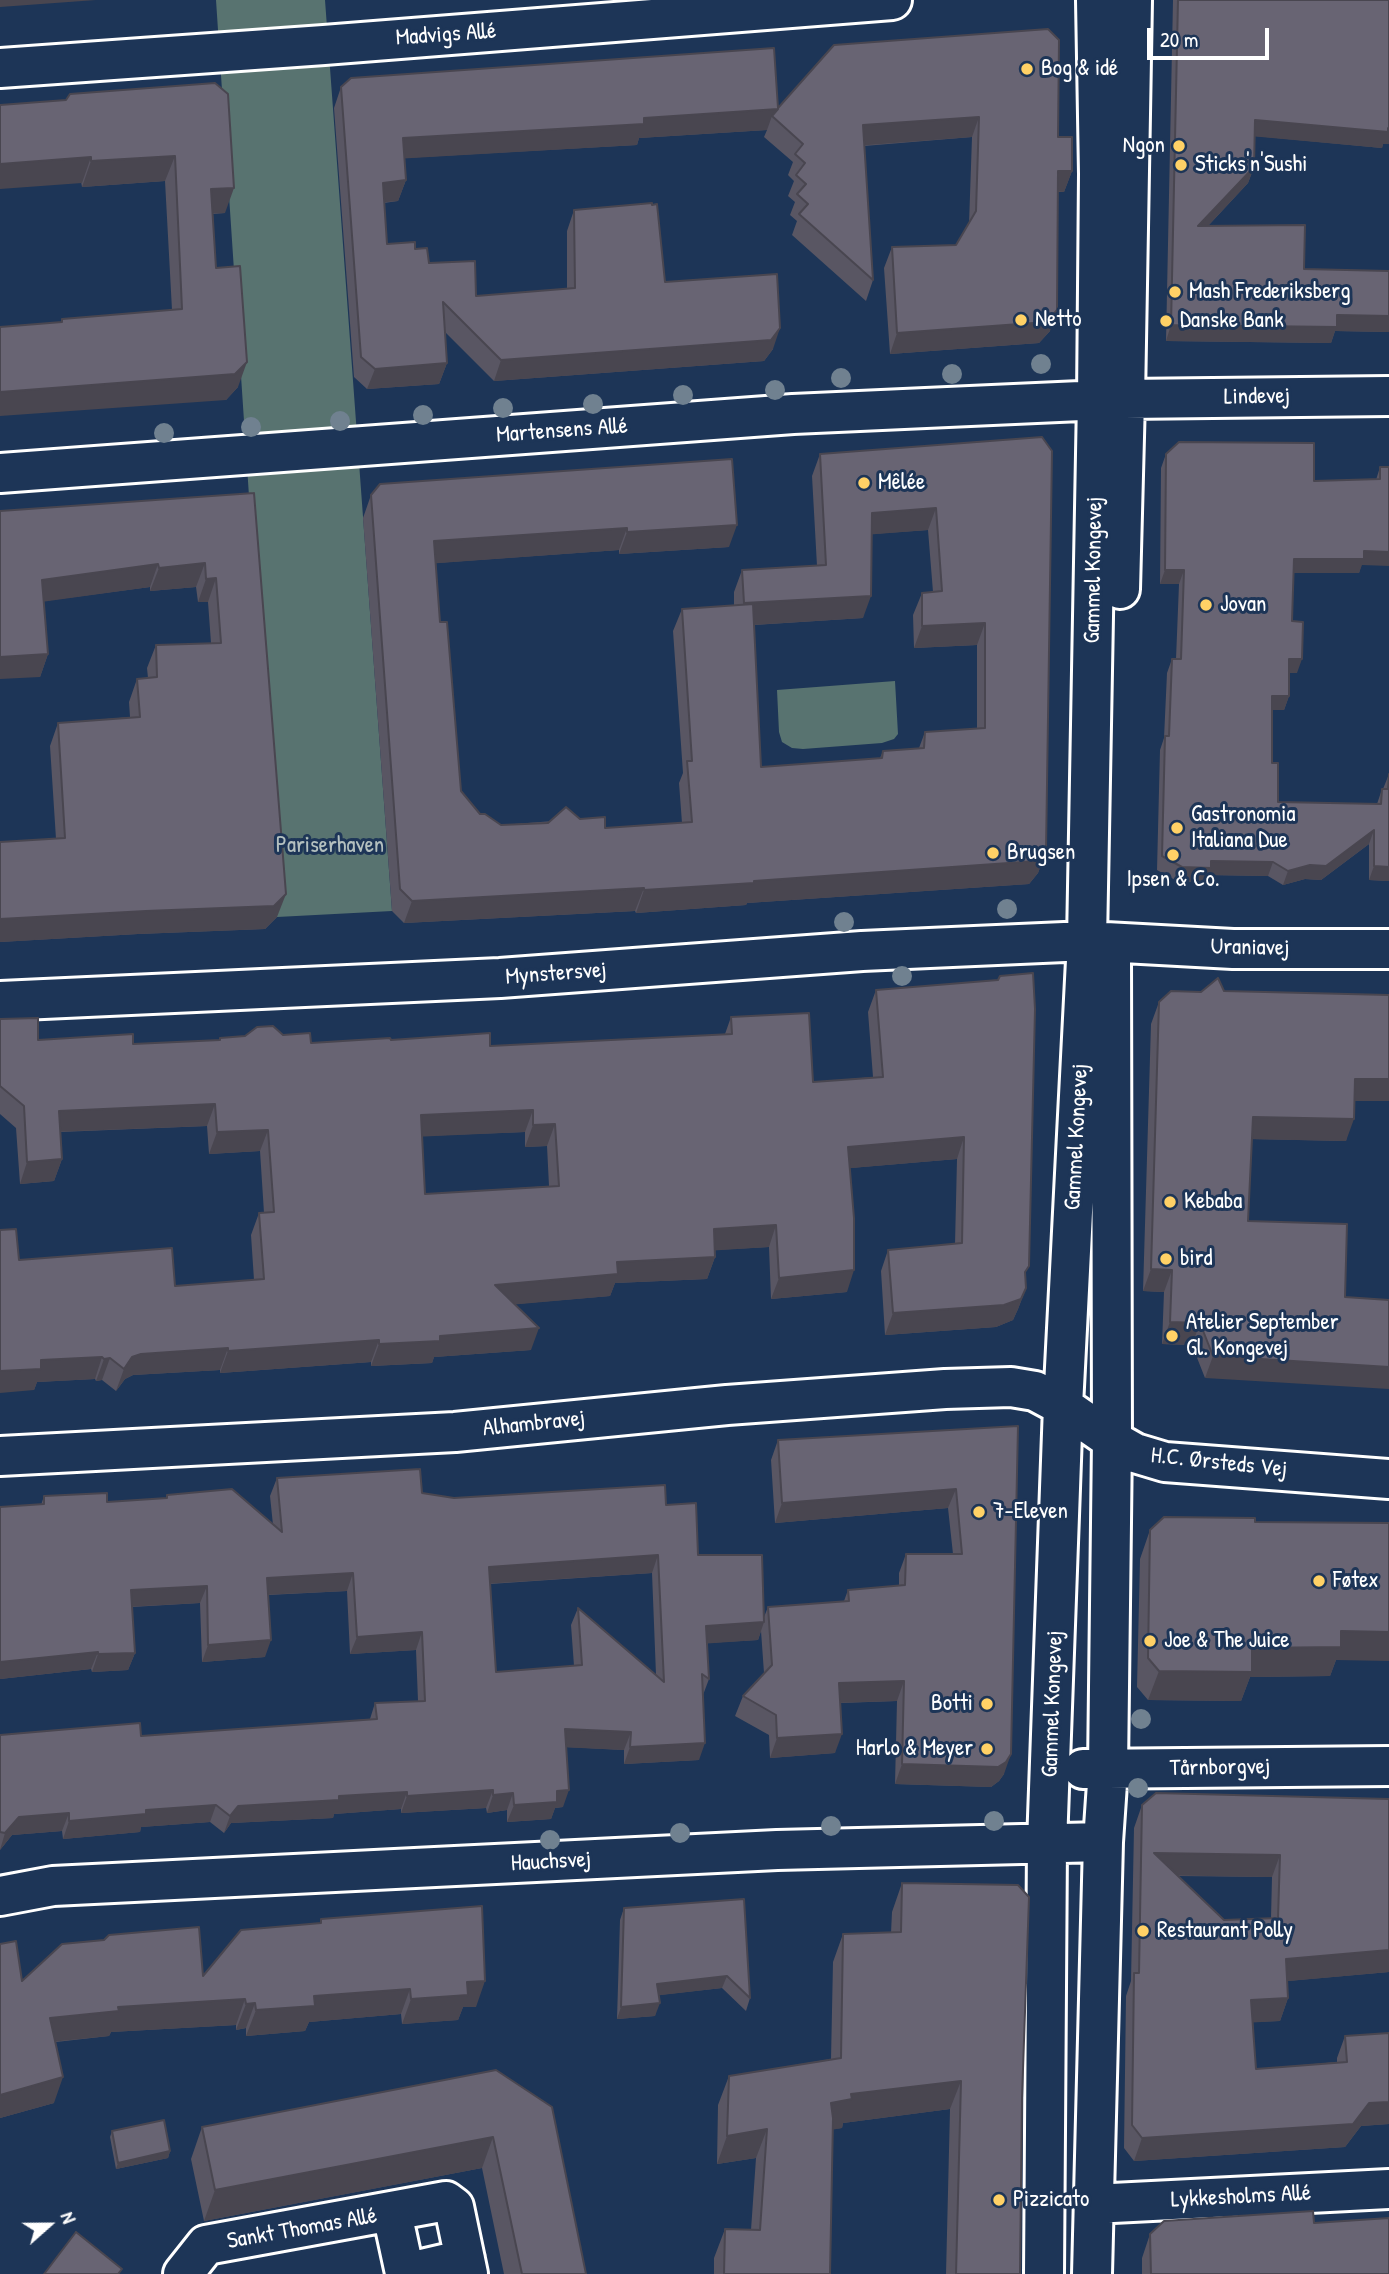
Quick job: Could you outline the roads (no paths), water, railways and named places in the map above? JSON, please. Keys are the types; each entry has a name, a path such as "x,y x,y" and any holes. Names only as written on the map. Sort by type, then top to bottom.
{"street":[{"name":"Madvigs Allé","path":"0,68 892,0"},
{"name":"Gammel Kongevej","path":"1096,0 1099,174 1111,400"},
{"name":"Gammel Kongevej","path":"1092,2274 1103,1842 1108,1769 1112,1440 1099,941 1111,400 1132,0"},
{"name":"Lindevej","path":"1111,400 1372,396"},
{"name":"Martensens Allé","path":"0,473 772,415 1111,400"},
{"name":"Gammel Kongevej","path":"1044,2274 1047,1844 1063,1406 1099,941"},
{"name":"Uraniavej","path":"1099,941 1256,949 1389,949"},
{"name":"Mynstersvej","path":"0,1001 499,978 862,951 1099,941"},
{"name":"Alhambravej","path":"0,1456 455,1432 727,1405 945,1389 1011,1387 1035,1391 1063,1406"},
{"name":"H.C. Ørsteds Vej","path":"1063,1406 1135,1453 1165,1462 1389,1479"},
{"name":"Tårnborgvej","path":"1051,1769 1389,1766"},
{"name":"Hauchsvej","path":"0,1896 53,1886 850,1848 1103,1842"},
{"name":"Lykkesholms Allé","path":"1093,2204 1389,2189"},
{"name":"Sankt Thomas Allé","path":"183,2274 206,2245 446,2201 454,2207 466,2267 403,2274 392,2213"}],"place":[{"name":"Bog & idé","path":"1027,69"},
{"name":"Ngon","path":"1179,146"},
{"name":"Sticks'n'Sushi","path":"1181,165"},
{"name":"Mash Frederiksberg","path":"1175,292"},
{"name":"Netto","path":"1021,320"},
{"name":"Danske Bank","path":"1166,321"},
{"name":"Mêlée","path":"864,483"},
{"name":"Jovan","path":"1206,605"},
{"name":"Gastronomia Italiana Due","path":"1177,828"},
{"name":"Brugsen","path":"993,853"},
{"name":"Ipsen & Co.","path":"1173,855"},
{"name":"Kebaba","path":"1170,1202"},
{"name":"bird","path":"1166,1259"},
{"name":"Atelier September Gl. Kongevej","path":"1172,1336"},
{"name":"7-Eleven","path":"979,1512"},
{"name":"Føtex","path":"1319,1581"},
{"name":"Joe & The Juice","path":"1150,1641"},
{"name":"Botti","path":"987,1704"},
{"name":"Harlo & Meyer","path":"987,1749"},
{"name":"Restaurant Polly","path":"1143,1931"},
{"name":"Pizzicato","path":"999,2200"}],"park label":[{"name":"Pariserhaven","path":"330,846"}]}
